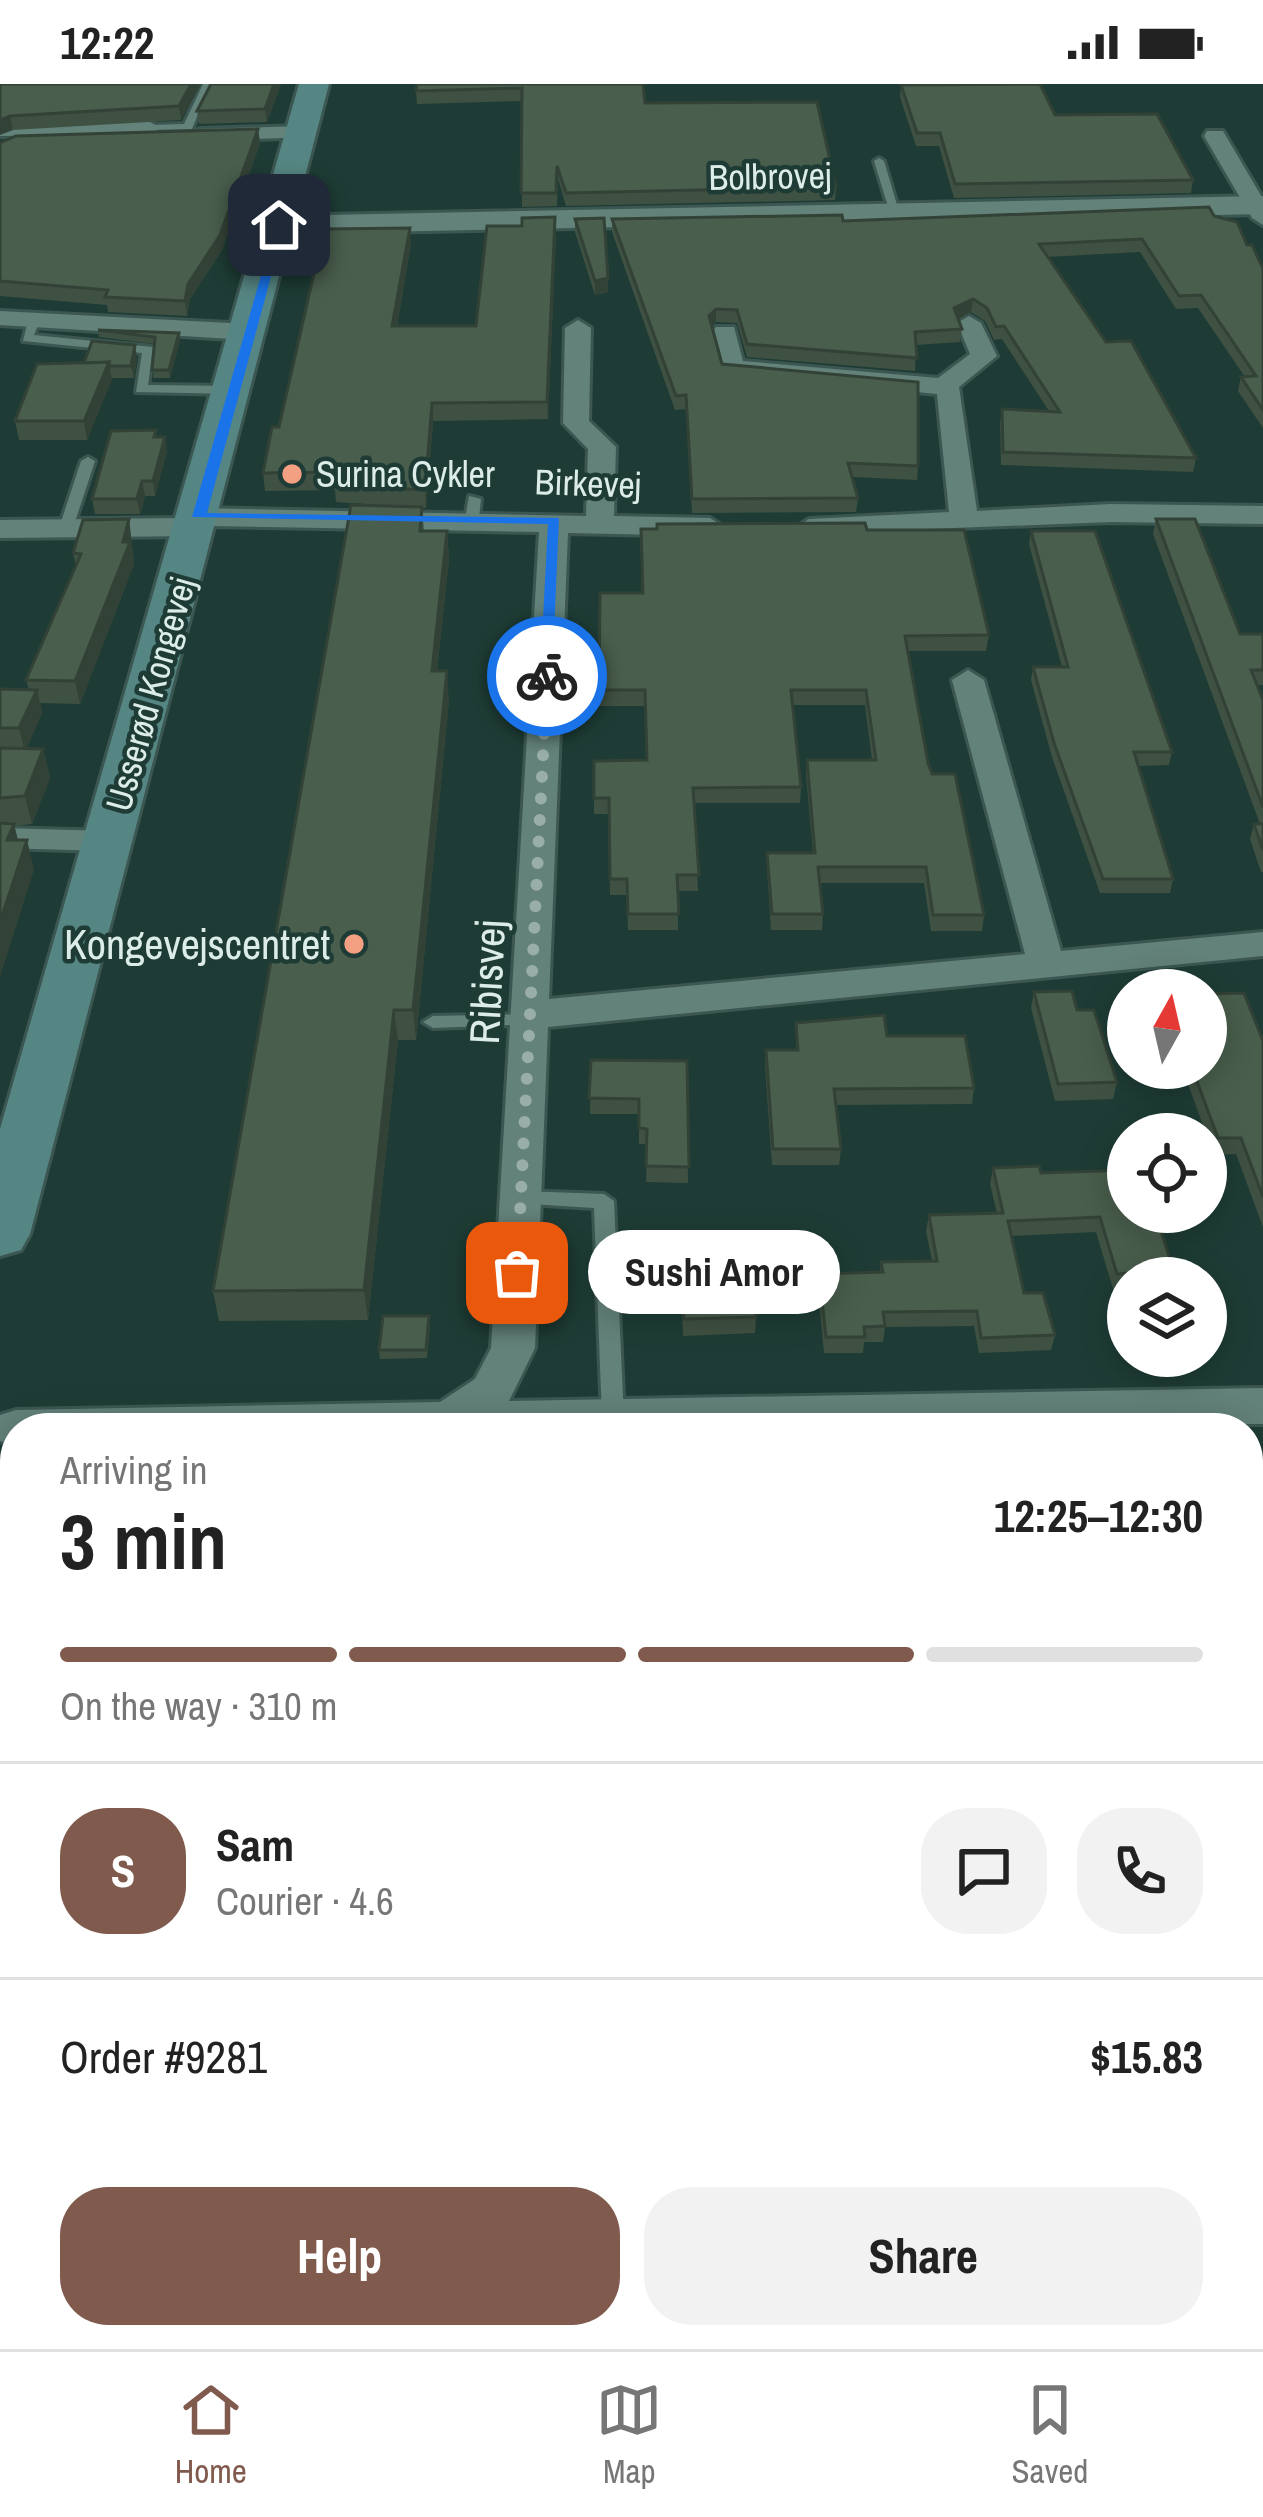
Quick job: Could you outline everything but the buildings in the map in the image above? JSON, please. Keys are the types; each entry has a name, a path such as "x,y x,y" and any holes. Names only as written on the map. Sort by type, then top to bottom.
{"main road":[{"name":"Usserød Kongevej","path":"0,1234 314,84"}],"street":[{"path":"0,130 150,128"},
{"path":"0,148 13,140 301,132"},
{"path":"1215,136 1261,209"},
{"name":"Bolbrovej","path":"279,225 1261,209"},
{"path":"0,319 155,339 249,332"},
{"path":"725,332 731,368 944,386 984,356 969,323"},
{"path":"578,328 576,423 602,447 600,522"},
{"path":"944,386 950,394 964,522"},
{"name":"Birkevej","path":"0,529 473,509 554,520 731,528"},
{"path":"773,528 1111,513 1263,515"},
{"name":"Ribisvej","path":"462,1413 485,1402 505,1378 513,1348 554,520"},
{"path":"968,680 1046,963"},
{"path":"0,838 108,842"},
{"path":"530,1020 555,1010 1263,944"},
{"path":"1176,1413 1263,1406"}],"lane":[{"path":"150,128 188,127 210,84"},
{"path":"879,161 896,212"},
{"path":"155,339 141,389 234,390"},
{"path":"66,528 88,461"},
{"path":"433,1022 530,1020"},
{"path":"521,1198 604,1201 613,1413"}],"way so far":[{"path":"517,1273 547,676"}],"place":[{"name":"Surina Cykler","path":"292,474"},
{"name":"Kongevejscentret","path":"354,944"},
{"name":"Sushi Amor","path":"517,1273"}],"route":[{"path":"279,225 199,517 554,520 547,676"}]}
